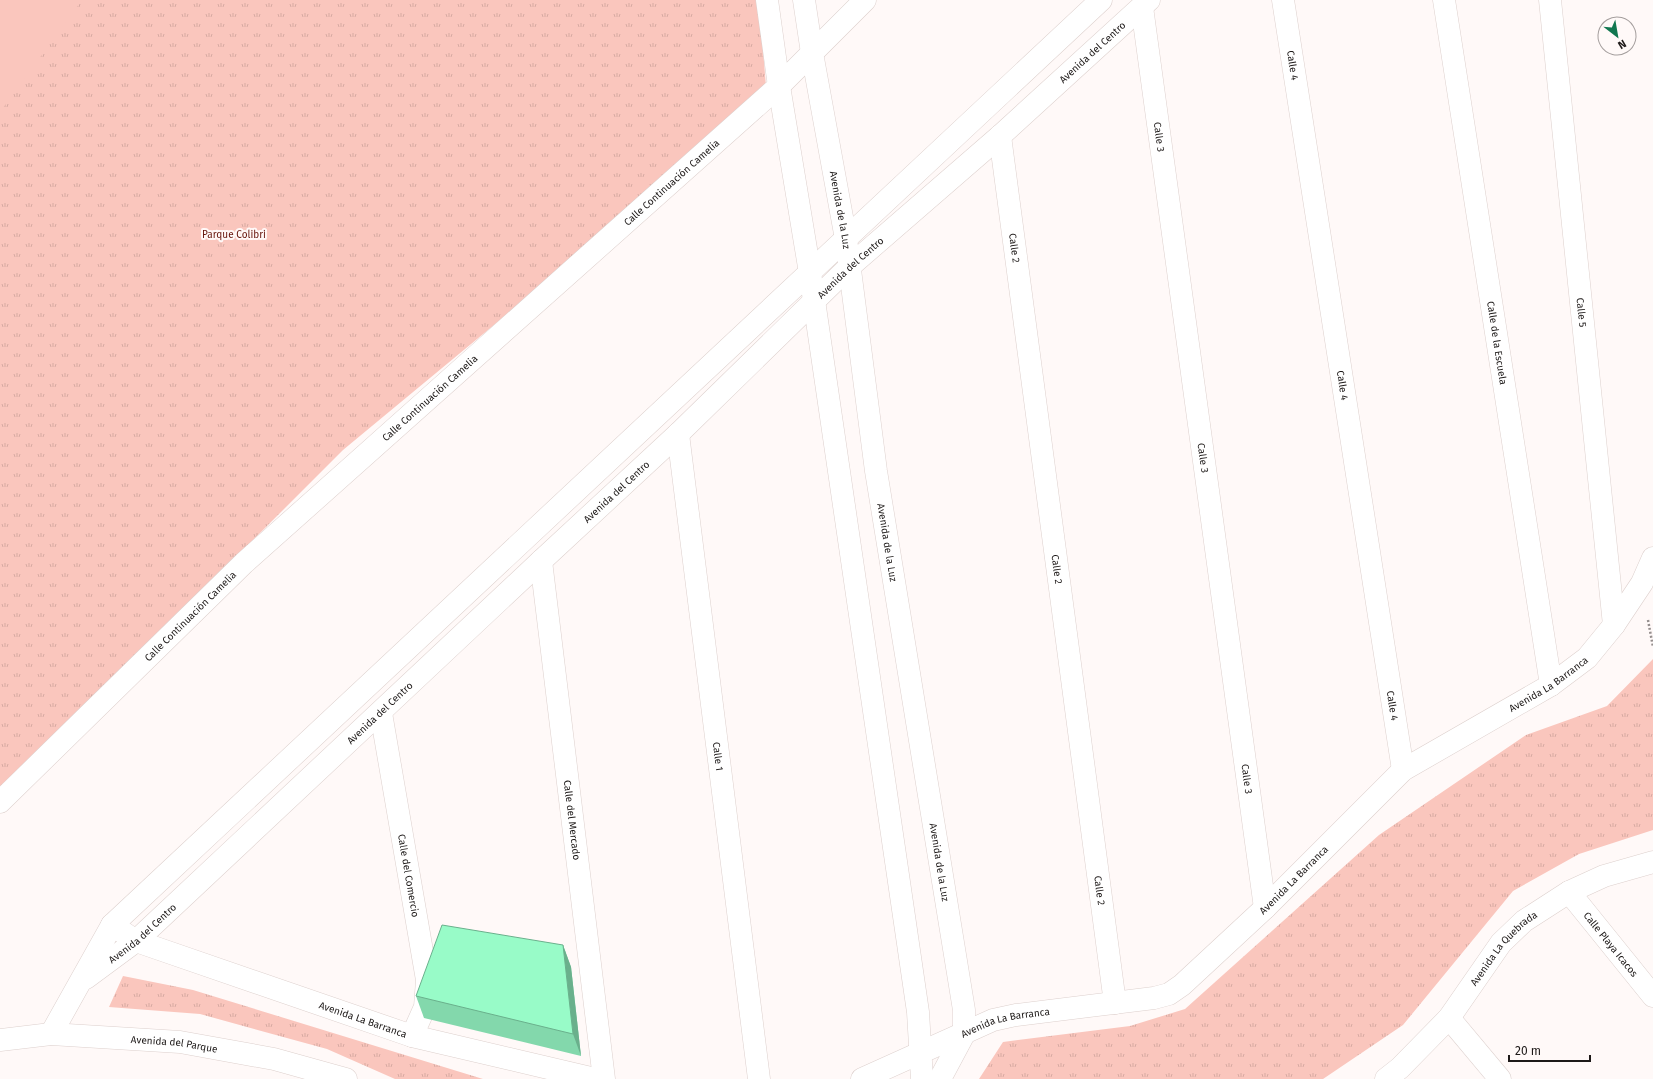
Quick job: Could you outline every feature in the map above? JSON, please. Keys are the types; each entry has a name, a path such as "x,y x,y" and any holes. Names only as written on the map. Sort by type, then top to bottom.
{"street":[{"path":"767,0 779,86 810,273 918,1012 922,1079"},
{"name":"Avenida de la Luz","path":"804,0 812,53 846,239 876,471 964,1010 964,1034 940,1079"},
{"name":"Calle Continuación Camelia","path":"0,802 244,563 779,86 865,0"},
{"name":"Avenida del Centro","path":"51,1034 112,925 1101,0"},
{"name":"Calle 4","path":"1283,0 1403,770"},
{"name":"Calle de la Escuela","path":"1444,0 1550,685"},
{"name":"Calle 5","path":"1550,0 1614,625"},
{"name":"Avenida del Centro","path":"82,981 136,941 381,713 541,561 678,434 849,267 1000,136 1146,4"},
{"name":"Calle 3","path":"1146,4 1265,908"},
{"name":"Calle 2","path":"1000,136 1115,1003"},
{"name":"Calle 1","path":"678,434 759,1079"},
{"name":"Avenida La Barranca","path":"862,1079 993,1020 1016,1015 1154,998 1169,994 1182,985 1265,908 1403,770 1550,685 1587,658 1614,625 1642,584 1653,558"},
{"name":"Calle del Mercado","path":"541,561 604,1079"},
{"name":"Calle del Comercio","path":"381,713 427,980 424,1007 412,1036"},
{"name":"Avenida La Quebrada","path":"1386,1079 1400,1068 1449,1018 1500,943 1524,921 1569,892 1604,876 1653,862"},
{"name":"Calle Playa Icacos","path":"1569,892 1653,996"},
{"name":"Avenida La Barranca","path":"112,925 136,941 412,1036 595,1079"},
{"path":"1449,1018 1500,1079"},
{"name":"Avenida del Parque","path":"0,1040 51,1034 180,1042 274,1059 346,1079"}],"green space":[{"name":"Parque Colibri","path":"0,0 759,0 767,99 343,450 0,793"},
{"path":"0,0 82,0 0,112"},
{"path":"1653,659 1653,830 1579,854 1513,891 1403,1025 1323,1079 979,1079 1003,1042 1130,1026 1185,1009 1379,835 1526,735 1607,706"},
{"path":"123,976 193,990 483,1079 395,1079 327,1049 200,1014 109,1007"}],"building":[{"path":"442,925 563,945 573,1034 416,996"}]}
